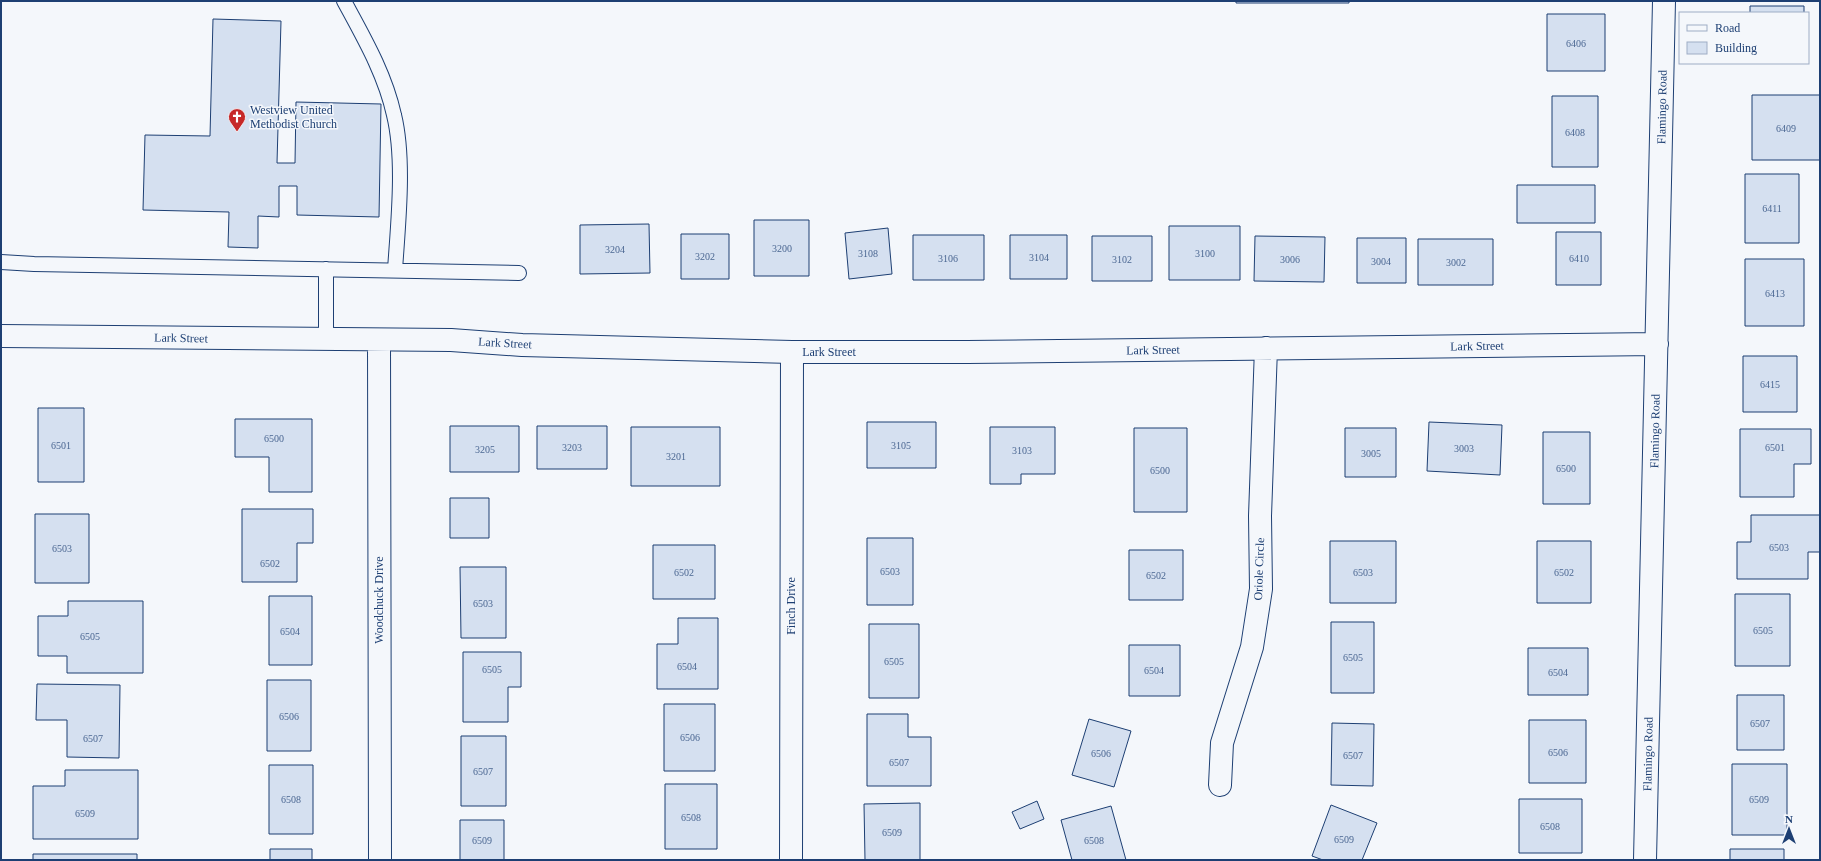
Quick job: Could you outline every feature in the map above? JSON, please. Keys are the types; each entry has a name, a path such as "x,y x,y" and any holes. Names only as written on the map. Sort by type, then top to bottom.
{"street":[{"name":"Flamingo Road","path":"1645,860 1664,1"},
{"name":"Lark Street","path":"1,336 451,340 522,345 792,352 967,352 1657,344"},
{"name":"Woodchuck Drive","path":"379,340 380,860"},
{"name":"Oriole Circle","path":"1220,785 1222,743 1252,647 1261,589 1260,516 1266,348"},
{"name":"Finch Drive","path":"791,860 792,352"}],"lane":[{"path":"344,1 376,59 395,115 399,157 395,270"},
{"path":"1,262 34,264 519,273"},
{"path":"326,270 326,339"}],"building":[{"path":"1236,1 1349,1 1349,3 1236,3"},
{"path":"1750,6 1804,6 1804,12 1750,12"},
{"path":"1547,14 1605,14 1605,71 1547,71"},
{"path":"213,19 281,21 277,163 295,163 296,102 381,104 379,217 297,215 297,186 279,186 279,217 258,216 258,248 228,247 229,212 143,210 145,135 210,136"},
{"path":"1752,95 1820,95 1820,160 1752,160"},
{"path":"1552,96 1598,96 1598,167 1552,167"},
{"path":"1745,174 1799,174 1799,243 1745,243"},
{"path":"1517,185 1595,185 1595,223 1517,223"},
{"path":"754,220 809,220 809,276 754,276"},
{"path":"649,224 650,273 580,274 580,225"},
{"path":"1169,226 1240,226 1240,280 1169,280"},
{"path":"888,228 892,274 849,279 845,233"},
{"path":"1556,232 1601,232 1601,285 1556,285"},
{"path":"681,234 729,234 729,279 681,279"},
{"path":"913,235 984,235 984,280 913,280"},
{"path":"1010,235 1067,235 1067,279 1010,279"},
{"path":"1092,236 1152,236 1152,281 1092,281"},
{"path":"1255,236 1325,237 1324,282 1254,281"},
{"path":"1357,238 1406,238 1406,283 1357,283"},
{"path":"1418,239 1493,239 1493,285 1418,285"},
{"path":"1745,259 1804,259 1804,326 1745,326"},
{"path":"1743,356 1797,356 1797,412 1743,412"},
{"path":"38,408 84,408 84,482 38,482"},
{"path":"235,419 312,419 312,492 269,492 269,457 235,457"},
{"path":"867,422 936,422 936,468 867,468"},
{"path":"1429,422 1502,425 1500,475 1427,471"},
{"path":"450,426 519,426 519,472 450,472"},
{"path":"537,426 607,426 607,469 537,469"},
{"path":"631,427 720,427 720,486 631,486"},
{"path":"990,427 1055,427 1055,474 1021,474 1021,484 990,484"},
{"path":"1134,428 1187,428 1187,512 1134,512"},
{"path":"1345,428 1396,428 1396,477 1345,477"},
{"path":"1740,429 1811,429 1811,464 1794,464 1794,497 1740,497"},
{"path":"1543,432 1590,432 1590,504 1543,504"},
{"path":"450,498 489,498 489,538 450,538"},
{"path":"242,509 313,509 313,543 297,543 297,582 242,582"},
{"path":"35,514 89,514 89,583 35,583"},
{"path":"1751,515 1820,515 1820,552 1808,552 1808,579 1737,579 1737,542 1751,542"},
{"path":"867,538 913,538 913,605 867,605"},
{"path":"1330,541 1396,541 1396,603 1330,603"},
{"path":"1537,541 1591,541 1591,603 1537,603"},
{"path":"653,545 715,545 715,599 653,599"},
{"path":"1129,550 1183,550 1183,600 1129,600"},
{"path":"460,567 506,567 506,638 461,638"},
{"path":"1735,594 1790,594 1790,666 1735,666"},
{"path":"269,596 312,596 312,665 269,665"},
{"path":"68,601 143,601 143,673 67,673 67,656 38,656 38,616 68,616"},
{"path":"678,618 718,618 718,689 657,689 657,644 678,644"},
{"path":"1331,622 1374,622 1374,693 1331,693"},
{"path":"869,624 919,624 919,698 869,698"},
{"path":"1129,645 1180,645 1180,696 1129,696"},
{"path":"1528,648 1588,648 1588,695 1528,695"},
{"path":"463,652 521,652 521,687 508,687 508,722 463,722"},
{"path":"267,680 311,680 311,751 267,751"},
{"path":"37,684 120,685 119,758 67,757 67,720 36,720"},
{"path":"1737,695 1784,695 1784,750 1737,750"},
{"path":"664,704 715,704 715,771 664,771"},
{"path":"867,714 908,714 908,737 931,737 931,786 867,786"},
{"path":"1089,719 1131,731 1114,787 1072,775"},
{"path":"1529,720 1586,720 1586,783 1529,783"},
{"path":"1332,723 1374,724 1373,786 1331,785"},
{"path":"461,736 506,736 506,806 461,806"},
{"path":"1732,764 1787,764 1787,835 1732,835"},
{"path":"269,765 313,765 313,834 269,834"},
{"path":"65,770 138,770 138,839 33,839 33,786 65,786"},
{"path":"665,784 717,784 717,849 665,849"},
{"path":"1519,799 1582,799 1582,853 1519,853"},
{"path":"1037,801 1044,819 1020,829 1012,812"},
{"path":"920,803 920,860 865,860 864,804"},
{"path":"1331,805 1377,823 1362,860 1323,860 1312,856"},
{"path":"1111,806 1126,860 1072,860 1061,820"},
{"path":"460,820 504,820 504,860 460,860"},
{"path":"270,849 312,849 312,860 270,860"},
{"path":"1730,849 1784,849 1784,860 1730,860"},
{"path":"33,854 137,854 137,860 33,860"}],"place":[{"name":"Westview United Methodist Church","path":"237,132"}]}
